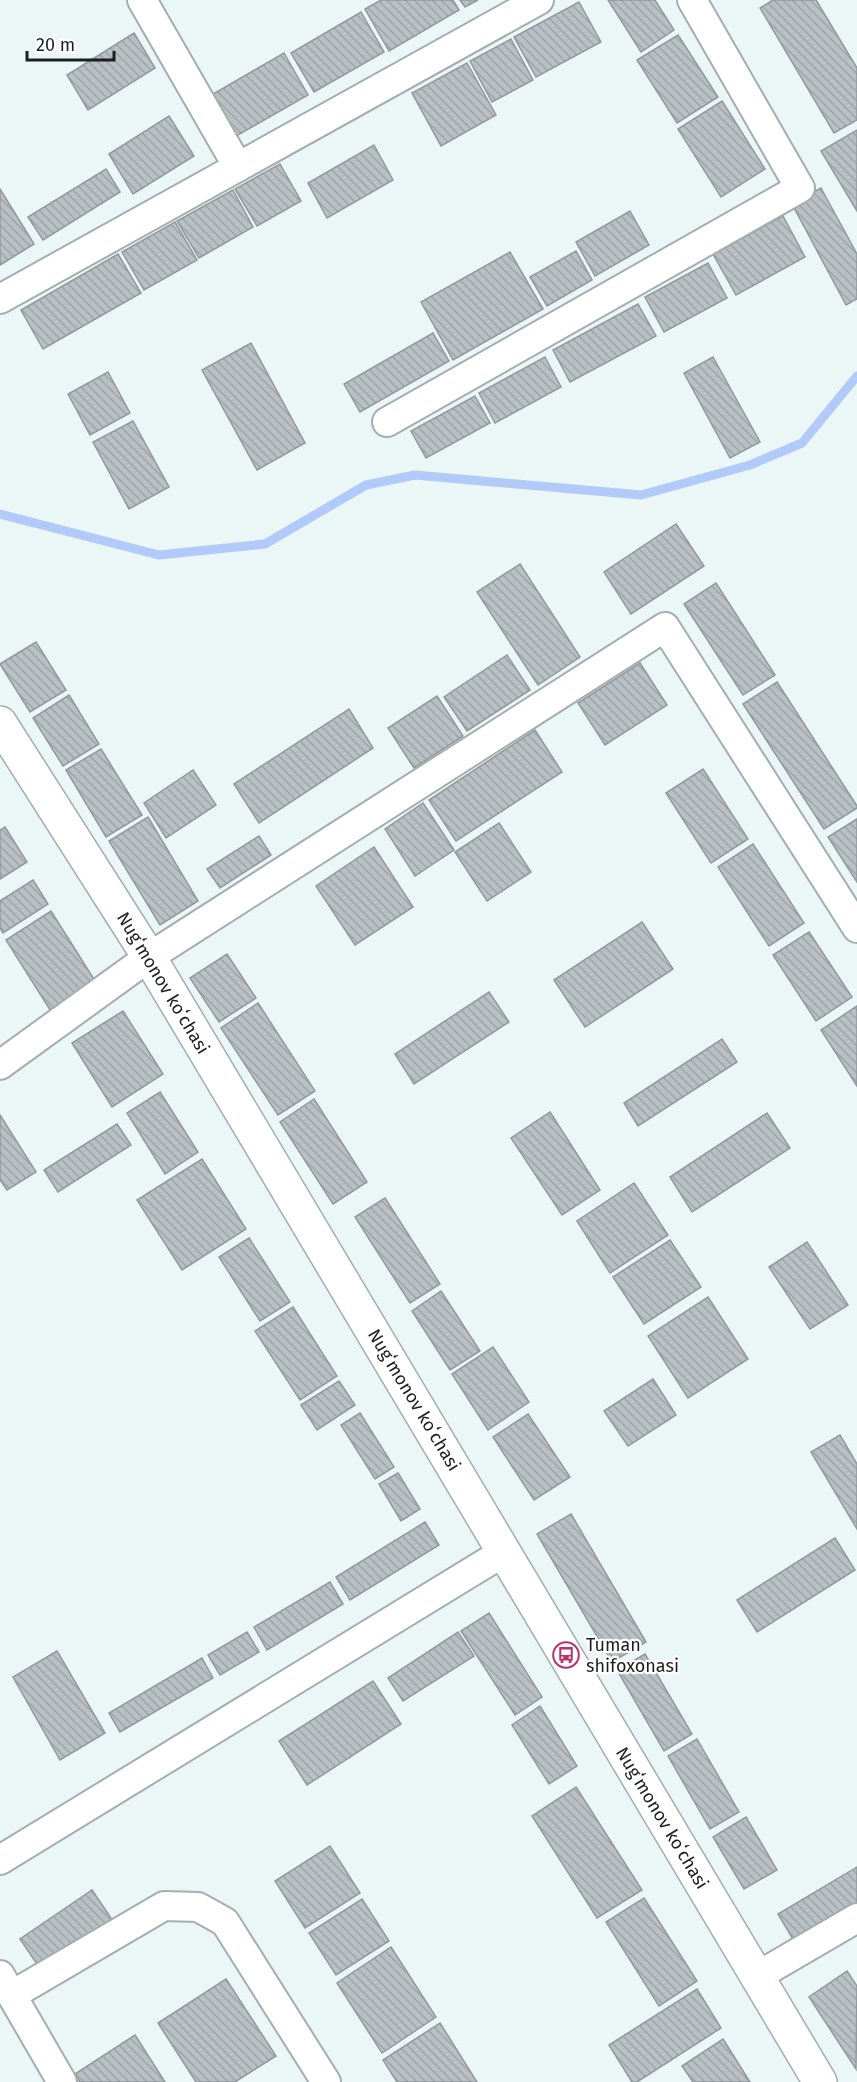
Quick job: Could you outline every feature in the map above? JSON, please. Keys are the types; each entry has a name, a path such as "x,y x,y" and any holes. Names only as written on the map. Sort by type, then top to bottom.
{"main road":[{"name":"Nugʻmonov koʻchasi","path":"0,723 149,957 820,2082"}],"street":[{"path":"142,0 238,167"},
{"path":"0,299 539,0"},
{"path":"387,422 800,188 692,0"},
{"path":"0,1065 149,957 665,627 857,928"},
{"path":"0,1860 504,1552"},
{"path":"62,2082 6,1985 164,1906 198,1906 225,1922 326,2082"},
{"path":"756,1977 857,1918"}],"building":[{"path":"381,0 453,0 459,10 389,51 365,9"},
{"path":"460,0 478,0 465,7"},
{"path":"608,0 655,0 674,30 641,52"},
{"path":"773,0 816,0 857,68 857,120 834,133 760,8"},
{"path":"579,2 601,42 536,77 514,37"},
{"path":"361,12 384,52 314,92 291,53"},
{"path":"134,33 155,68 88,110 67,75"},
{"path":"678,35 718,97 677,123 637,60"},
{"path":"511,39 533,80 492,102 470,61"},
{"path":"284,53 308,95 231,139 208,97"},
{"path":"467,63 496,115 441,146 412,93"},
{"path":"722,101 765,169 721,197 678,129"},
{"path":"169,116 194,156 133,194 109,154"},
{"path":"857,130 857,211 821,151"},
{"path":"374,145 393,180 327,218 308,183"},
{"path":"280,164 301,201 257,226 235,189"},
{"path":"106,169 120,192 43,240 28,217"},
{"path":"821,188 857,254 857,299 846,305 792,204"},
{"path":"0,189 34,244 0,265"},
{"path":"233,190 253,227 199,258 177,221"},
{"path":"630,211 649,245 595,276 576,242"},
{"path":"783,216 805,257 736,295 713,254"},
{"path":"175,222 197,260 144,290 122,252"},
{"path":"576,251 592,280 547,306 530,277"},
{"path":"510,252 543,309 453,360 421,302"},
{"path":"118,254 141,293 43,349 21,310"},
{"path":"708,263 727,298 664,332 645,297"},
{"path":"638,304 656,336 570,382 553,350"},
{"path":"433,333 449,361 360,412 344,384"},
{"path":"251,343 305,443 257,470 202,370"},
{"path":"545,357 561,387 495,423 479,393"},
{"path":"713,357 760,442 730,458 684,373"},
{"path":"108,372 130,413 90,435 68,394"},
{"path":"475,396 490,423 426,458 411,431"},
{"path":"133,421 169,487 129,509 93,442"},
{"path":"676,524 704,566 631,614 604,572"},
{"path":"520,564 580,657 538,685 477,592"},
{"path":"716,583 775,675 743,695 684,604"},
{"path":"36,642 66,690 30,712 0,664"},
{"path":"507,655 530,690 467,731 444,697"},
{"path":"640,663 667,705 605,745 578,703"},
{"path":"777,682 857,806 824,829 743,704"},
{"path":"69,695 99,744 63,766 33,718"},
{"path":"437,696 463,736 414,768 388,728"},
{"path":"349,709 373,748 259,823 234,784"},
{"path":"535,730 562,772 456,841 429,800"},
{"path":"101,749 142,815 106,837 66,770"},
{"path":"703,769 748,839 711,863 666,793"},
{"path":"193,770 216,805 166,838 144,803"},
{"path":"423,803 454,850 415,876 385,829"},
{"path":"148,817 198,901 160,925 109,841"},
{"path":"857,819 857,882 828,837"},
{"path":"499,823 531,872 487,901 455,852"},
{"path":"5,827 27,862 0,879 0,830"},
{"path":"259,836 271,855 220,888 207,869"},
{"path":"753,844 804,923 769,946 718,867"},
{"path":"374,847 413,907 355,945 316,886"},
{"path":"33,880 48,904 3,933 0,928 0,901"},
{"path":"51,911 97,984 52,1013 6,940"},
{"path":"642,922 673,969 585,1027 554,980"},
{"path":"809,932 852,997 816,1021 773,955"},
{"path":"227,954 256,998 219,1022 190,978"},
{"path":"489,992 509,1022 414,1084 395,1054"},
{"path":"258,1003 315,1091 278,1115 221,1028"},
{"path":"857,1006 857,1086 821,1030"},
{"path":"123,1011 163,1074 112,1107 72,1043"},
{"path":"722,1039 737,1062 638,1126 624,1103"},
{"path":"160,1092 198,1152 165,1174 127,1113"},
{"path":"314,1099 367,1182 333,1204 280,1122"},
{"path":"550,1112 600,1190 562,1215 511,1138"},
{"path":"767,1113 790,1148 692,1212 670,1177"},
{"path":"0,1115 36,1172 7,1190 0,1180"},
{"path":"117,1124 131,1145 58,1192 44,1170"},
{"path":"202,1159 246,1229 182,1270 137,1200"},
{"path":"634,1183 668,1235 610,1273 577,1221"},
{"path":"385,1198 440,1284 410,1303 355,1217"},
{"path":"249,1238 290,1302 260,1321 219,1257"},
{"path":"670,1240 701,1287 644,1324 613,1277"},
{"path":"807,1242 848,1305 810,1329 769,1267"},
{"path":"441,1291 480,1351 450,1370 412,1311"},
{"path":"708,1297 748,1359 688,1398 648,1336"},
{"path":"293,1307 337,1376 300,1400 255,1331"},
{"path":"493,1347 529,1402 488,1430 452,1374"},
{"path":"653,1379 676,1415 628,1446 604,1411"},
{"path":"339,1381 355,1405 317,1430 301,1405"},
{"path":"360,1413 394,1467 375,1479 341,1425"},
{"path":"528,1414 570,1477 534,1500 493,1437"},
{"path":"840,1435 857,1464 857,1529 811,1452"},
{"path":"398,1473 420,1509 401,1521 379,1484"},
{"path":"571,1514 646,1642 612,1662 537,1534"},
{"path":"425,1522 439,1545 350,1600 336,1577"},
{"path":"835,1538 855,1570 757,1632 737,1600"},
{"path":"330,1582 343,1604 267,1650 254,1627"},
{"path":"489,1613 542,1697 515,1715 461,1631"},
{"path":"247,1632 259,1652 220,1675 208,1655"},
{"path":"458,1632 474,1656 403,1701 388,1678"},
{"path":"57,1651 105,1733 60,1760 13,1677"},
{"path":"645,1654 692,1734 664,1751 617,1670"},
{"path":"202,1658 213,1678 120,1732 109,1713"},
{"path":"373,1681 401,1724 307,1785 279,1741"},
{"path":"540,1706 577,1766 549,1784 512,1725"},
{"path":"697,1739 739,1812 710,1829 668,1756"},
{"path":"576,1787 642,1890 597,1918 532,1816"},
{"path":"746,1817 777,1870 744,1889 713,1837"},
{"path":"330,1846 360,1893 305,1928 275,1881"},
{"path":"857,1867 857,1904 794,1941 778,1914"},
{"path":"92,1890 113,1921 41,1970 20,1939"},
{"path":"644,1898 697,1981 659,2006 606,1922"},
{"path":"362,1899 389,1941 336,1975 309,1933"},
{"path":"391,1947 436,2017 382,2053 337,1983"},
{"path":"847,1971 857,1986 856,2069 809,1997"},
{"path":"226,1979 276,2056 235,2082 196,2082 158,2023"},
{"path":"697,1989 721,2028 637,2082 632,2082 609,2045"},
{"path":"440,2023 477,2082 397,2082 383,2060"},
{"path":"135,2035 165,2082 80,2082 75,2074"},
{"path":"723,2039 750,2082 693,2082 682,2066"}],"waterway":[{"path":"0,514 159,555 265,544 366,485 415,475 641,495 750,465 802,443 857,376"}],"place":[{"name":"Tuman shifoxonasi","path":"566,1655"}]}
